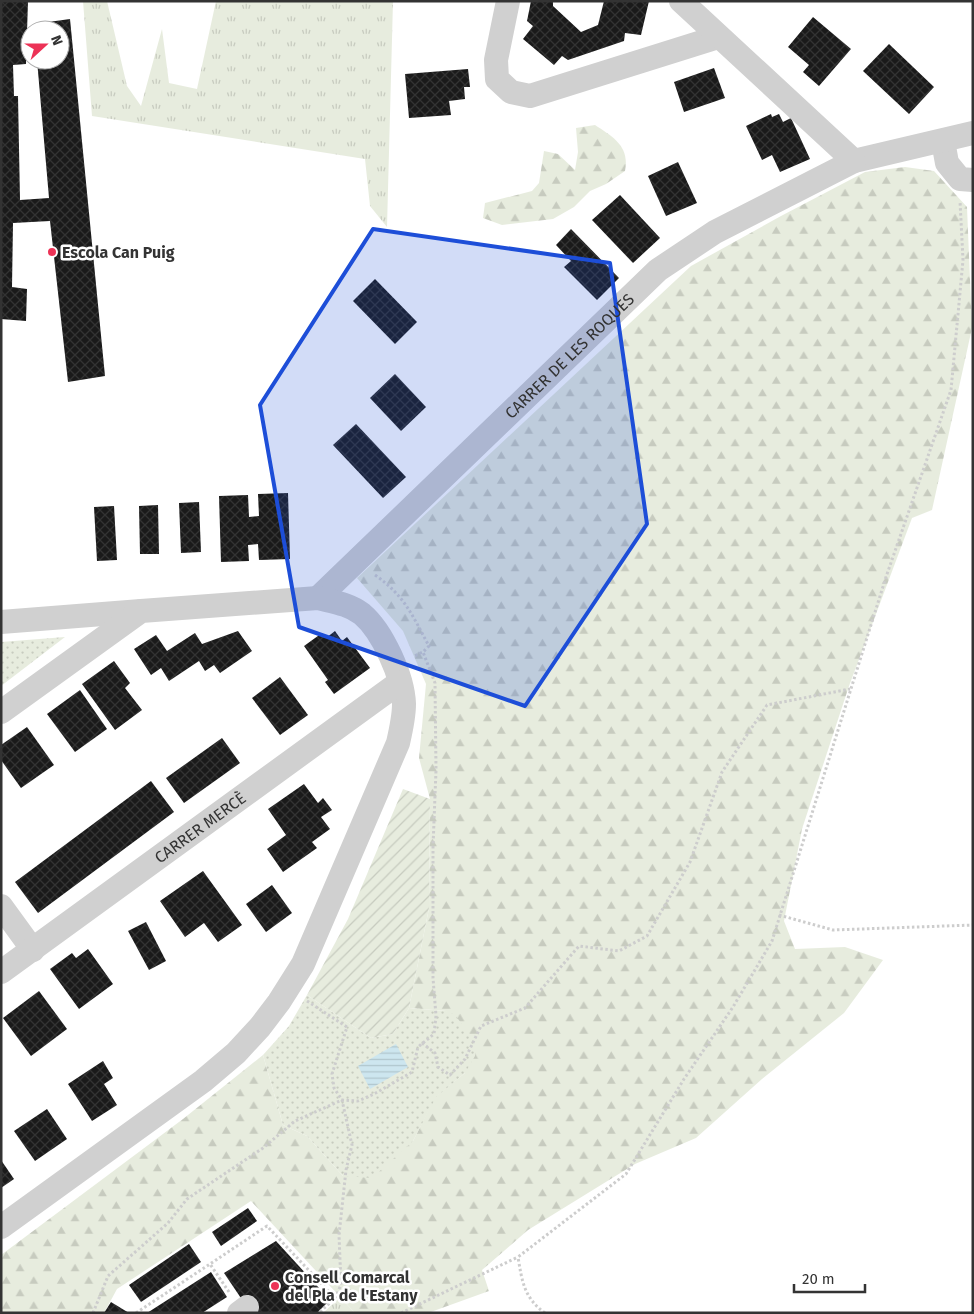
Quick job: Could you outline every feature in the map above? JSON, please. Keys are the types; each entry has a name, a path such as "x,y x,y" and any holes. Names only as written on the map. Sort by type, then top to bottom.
{"street":[{"path":"508,1 496,60 497,78 511,92 530,96 718,37"},
{"path":"680,1 854,160"},
{"name":"CARRER DE LES ROQUES","path":"318,598 658,270 715,232 854,160 973,133"},
{"path":"943,141 947,163 966,180"},
{"path":"1,622 318,598 346,604 362,614 374,626 397,673 404,704 398,743 304,964 260,1027 236,1053 209,1075 1,1227"},
{"path":"1,712 141,611"},
{"name":"CARRER MERCÈ","path":"1,972 397,673"},
{"path":"1,906 32,950"}],"path":[{"path":"401,1313 518,1257 626,1174 772,941 886,577 951,390 963,260 966,180"},
{"path":"356,562 388,585 408,605 429,646 397,673"},
{"path":"93,1313 108,1276 168,1223 187,1199 263,1148 295,1121 342,1100 358,1101 412,1072 418,1047 434,1034 436,1016 433,978 433,847 436,770 435,683 423,652"},
{"path":"422,1043 435,1053 438,1066 450,1075 465,1059 481,1026 525,1008 580,946 619,951 647,936 690,862 722,772 767,705 850,689"},
{"path":"780,916 833,930 973,925"},
{"path":"288,989 347,1027 332,1074 334,1088 342,1100 352,1145 346,1170 339,1235 341,1285 335,1298 320,1313"},
{"path":"136,1313 267,1226 335,1298"},
{"path":"518,1257 523,1285 534,1305 545,1313"},
{"path":"210,1264 242,1310"}],"highlighted area":[{"path":"373,229 610,263 647,524 525,706 299,627 260,405"}],"green space":[{"path":"83,1 107,1 127,86 141,106 162,29 169,83 197,89 216,1 393,1 387,227 370,206 365,159 92,116"},
{"path":"595,125 619,143 625,155 625,171 606,184 590,191 574,207 553,219 502,225 483,218 485,203 532,191 539,183 544,151 558,154 575,170 578,152 576,128"},
{"path":"905,167 934,171 967,207 972,328 932,510 912,518 849,686 802,829 784,921 795,949 845,947 883,960 844,1013 762,1079 696,1138 635,1164 528,1230 482,1270 489,1291 428,1313 355,1313 251,1201 117,1289 104,1313 1,1313 1,1255 183,1119 263,1055 283,1125 307,1136 343,1176 413,1141 435,1097 465,1073 446,1011 409,1008 429,908 430,799 419,758 426,684 403,631 357,578 691,266 865,172"},
{"path":"65,637 1,686 1,642"},
{"path":"403,789 430,799 429,908 409,1008 393,1034 371,1038 307,995 348,919"},
{"path":"307,995 371,1038 393,1034 409,1008 446,1011 455,1015 475,1041 475,1056 465,1073 436,1097 413,1141 372,1178 343,1176 307,1136 283,1125 263,1055 289,1026"},
{"path":"340,1297 355,1313 323,1313"}],"water":[{"path":"396,1044 408,1067 370,1089 358,1066"}],"building":[{"path":"1,1 28,1 27,20 20,20 20,64 13,65 14,96 18,96 20,200 49,198 38,70 70,70 70,20 63,20 70,19 105,376 68,382 50,221 13,223 12,287 27,289 26,321 1,319"},
{"path":"531,1 553,1 553,6 581,32 598,25 604,1 649,1 641,35 625,33 624,41 568,60 562,56 554,65 523,39 533,26 527,21"},
{"path":"813,17 851,49 819,86 803,72 809,65 788,47"},
{"path":"889,44 934,87 909,114 863,71"},
{"path":"714,68 725,98 684,112 674,82"},
{"path":"468,69 470,87 464,87 465,99 449,101 451,115 409,118 405,74"},
{"path":"771,114 772,117 779,114 783,122 791,118 810,159 780,172 772,155 762,160 746,126"},
{"path":"678,162 697,203 666,216 648,176"},
{"path":"620,195 660,238 633,263 592,220"},
{"path":"571,229 619,278 597,300 564,267 571,261 556,245"},
{"path":"375,279 417,322 395,344 353,301"},
{"path":"395,374 426,407 401,431 370,398"},
{"path":"356,424 406,477 383,498 333,445"},
{"path":"288,493 290,559 259,560 258,544 248,545 249,561 221,562 219,496 248,495 249,517 259,516 258,494"},
{"path":"199,502 201,552 181,553 179,503"},
{"path":"158,505 159,554 140,554 139,506"},
{"path":"114,506 117,560 97,561 94,507"},
{"path":"238,631 252,651 220,673 214,665 205,671 199,661 169,681 161,668 151,675 134,649 156,635 167,651 195,633 202,644"},
{"path":"335,631 342,641 347,637 370,668 334,694 325,682 328,680 304,646 322,633 326,638"},
{"path":"114,661 130,683 125,688 142,710 115,730 82,684"},
{"path":"280,677 308,715 280,735 252,698"},
{"path":"80,690 107,729 75,752 47,714"},
{"path":"27,727 54,765 21,788 1,760 1,745"},
{"path":"222,738 240,763 184,803 166,778"},
{"path":"151,781 174,812 38,913 15,882"},
{"path":"304,784 318,803 323,798 332,810 321,817 330,829 312,842 317,848 283,872 267,849 286,835 268,809"},
{"path":"203,871 242,925 218,942 204,923 185,937 160,901"},
{"path":"272,885 292,913 266,932 246,904"},
{"path":"146,922 166,961 149,970 128,931"},
{"path":"88,949 113,984 79,1009 50,969 72,953 76,958"},
{"path":"39,991 67,1029 31,1056 3,1018"},
{"path":"103,1061 113,1078 104,1084 117,1105 92,1121 68,1084"},
{"path":"47,1109 67,1139 35,1161 14,1131"},
{"path":"1,1160 14,1179 1,1188"},
{"path":"248,1208 257,1221 221,1246 212,1232"},
{"name":"Consell Comarcal del Pla de l'Estany","path":"276,1241 330,1300 317,1313 251,1313 224,1273"},
{"path":"189,1244 201,1262 141,1302 129,1285"},
{"path":"211,1272 227,1297 202,1313 147,1313"},
{"path":"111,1302 129,1313 104,1313"}],"place":[{"name":"Escola Can Puig","path":"52,252"},
{"name":"Consell Comarcal del Pla de l'Estany","path":"275,1286"}]}
